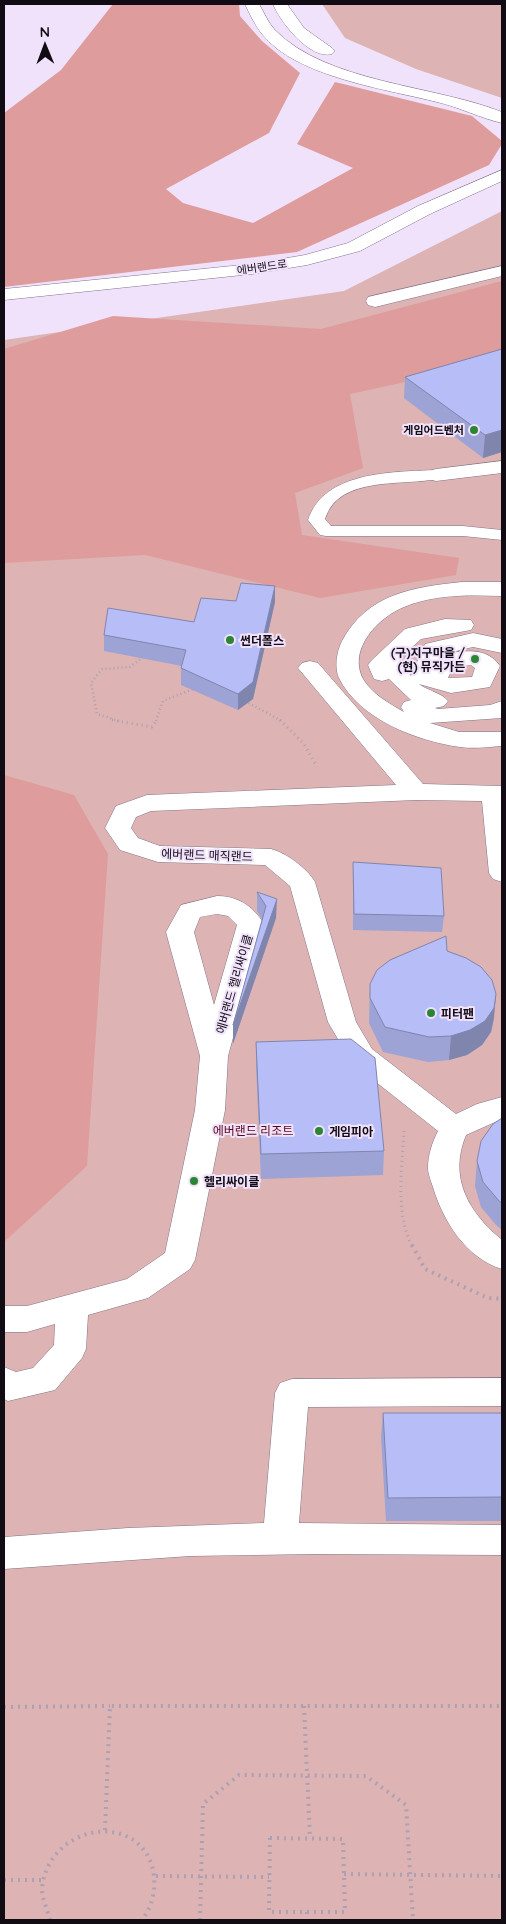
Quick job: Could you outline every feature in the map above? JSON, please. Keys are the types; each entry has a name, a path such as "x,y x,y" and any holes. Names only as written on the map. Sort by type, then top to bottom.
{"street":[{"path":"252,4 256,16 276,41 317,64 390,87 460,104 502,118"},
{"path":"280,4 288,21 308,42 346,60 406,80 502,104"},
{"name":"에버랜드로","path":"4,295 252,269 307,260 354,248 424,210 502,175"},
{"path":"448,218 502,193"},
{"name":"에버랜드로","path":"4,311 283,278 309,274 365,260"},
{"path":"376,301 502,271"},
{"path":"436,475 502,467"},
{"path":"486,739 494,739 502,739 454,739 402,721 371,702 350,677 348,657 356,631 376,613 402,600 436,590 476,587 502,589"},
{"path":"402,721 387,695 380,664 413,634 445,626 463,626"},
{"path":"387,658 392,669 409,688 432,701 480,701 491,690 500,666 475,657 488,666 482,682 452,688 422,677 432,649 473,640 502,646"},
{"path":"310,668 416,792"},
{"path":"387,695 435,717 497,712 502,708"},
{"name":"에버랜드 매직랜드","path":"454,1128 362,1056 342,1022 302,882 271,857 158,854 129,844 118,828 125,812 147,803 416,792 498,794"},
{"path":"498,794 502,873"},
{"name":"에버랜드 헬리싸이클","path":"4,1319 27,1319 138,1289 179,1260 210,1110 214,1056 251,924 240,909 219,904 190,911 180,932 214,1056"},
{"path":"502,1108 487,1112 454,1128 445,1149 443,1170 455,1209 472,1233 502,1257"},
{"path":"4,1381 8,1387 43,1380 70,1349 72,1308"},
{"path":"280,1537 292,1393 502,1392"},
{"path":"4,1553 69,1546 280,1537 502,1540"}],"lane":[{"path":"436,475 391,478 352,486 323,503 316,520 326,531 463,531 502,535"}],"path":[{"path":"149,652 144,659 130,667 102,669 91,683 97,714 108,719 152,727 157,720 163,701 189,689 199,690"},
{"path":"241,700 277,717 306,744 329,795"},
{"path":"105,1830 110,1706"},
{"path":"304,1706 310,1838"},
{"path":"4,1707 502,1706"},
{"path":"200,1920 203,1804 239,1775 366,1776 406,1805 413,1920"},
{"path":"50,1920 43,1905 41,1887 45,1868 56,1852 70,1840 87,1832 105,1830 124,1835 139,1845 150,1859 156,1876 155,1895 148,1913 142,1920"},
{"path":"270,1838 310,1838 343,1839 345,1912 269,1912 270,1838"},
{"path":"344,1874 502,1876"},
{"path":"156,1876 269,1877"},
{"path":"4,1880 43,1880"},
{"path":"306,1912 307,1920"}],"green space":[{"path":"322,4 502,4 502,98 416,69 345,38"},
{"name":"에버랜드 리조트","path":"502,211 502,1920 4,1920 4,340 344,291"}],"shaded area":[{"path":"113,4 239,4 240,16 262,41 300,73 269,133 166,189 183,203 253,223 353,168 297,144 335,82 472,116 502,141 502,144 489,165 297,252 4,287 4,113 61,70"},
{"path":"502,281 502,361 350,394 363,468 295,493 302,535 459,558 456,575 320,598 145,555 4,563 4,349 113,316 321,329"},
{"path":"4,775 74,795 108,854 87,1166 4,1242"}],"building":[{"path":"502,349 502,430 485,435 405,377"},
{"path":"241,583 275,586 253,682 238,694 181,668 186,650 104,635 108,608 194,622 201,598 236,601"},
{"path":"353,862 441,868 444,916 354,914"},
{"path":"257,892 277,899 233,1025 266,906"},
{"name":"피터팬","path":"446,936 447,951 466,958 481,967 492,980 496,994 494,1008 485,1021 470,1030 451,1036 429,1037 385,1027 370,998 370,984 377,970 390,960"},
{"name":"게임피아","path":"351,1039 375,1058 384,1151 261,1154 256,1042"},
{"path":"502,1118 502,1203 483,1182 477,1161 481,1141 493,1124"},
{"path":"383,1413 502,1413 502,1497 388,1498"}],"place":[{"name":"게임어드벤처","path":"474,430"},
{"name":"썬더폴스","path":"230,640"},
{"name":"(구)지구마을 / (현) 뮤직가든","path":"475,659"},
{"name":"피터팬","path":"431,1013"},
{"name":"게임피아","path":"319,1131"},
{"name":"헬리싸이클","path":"194,1181"}]}
